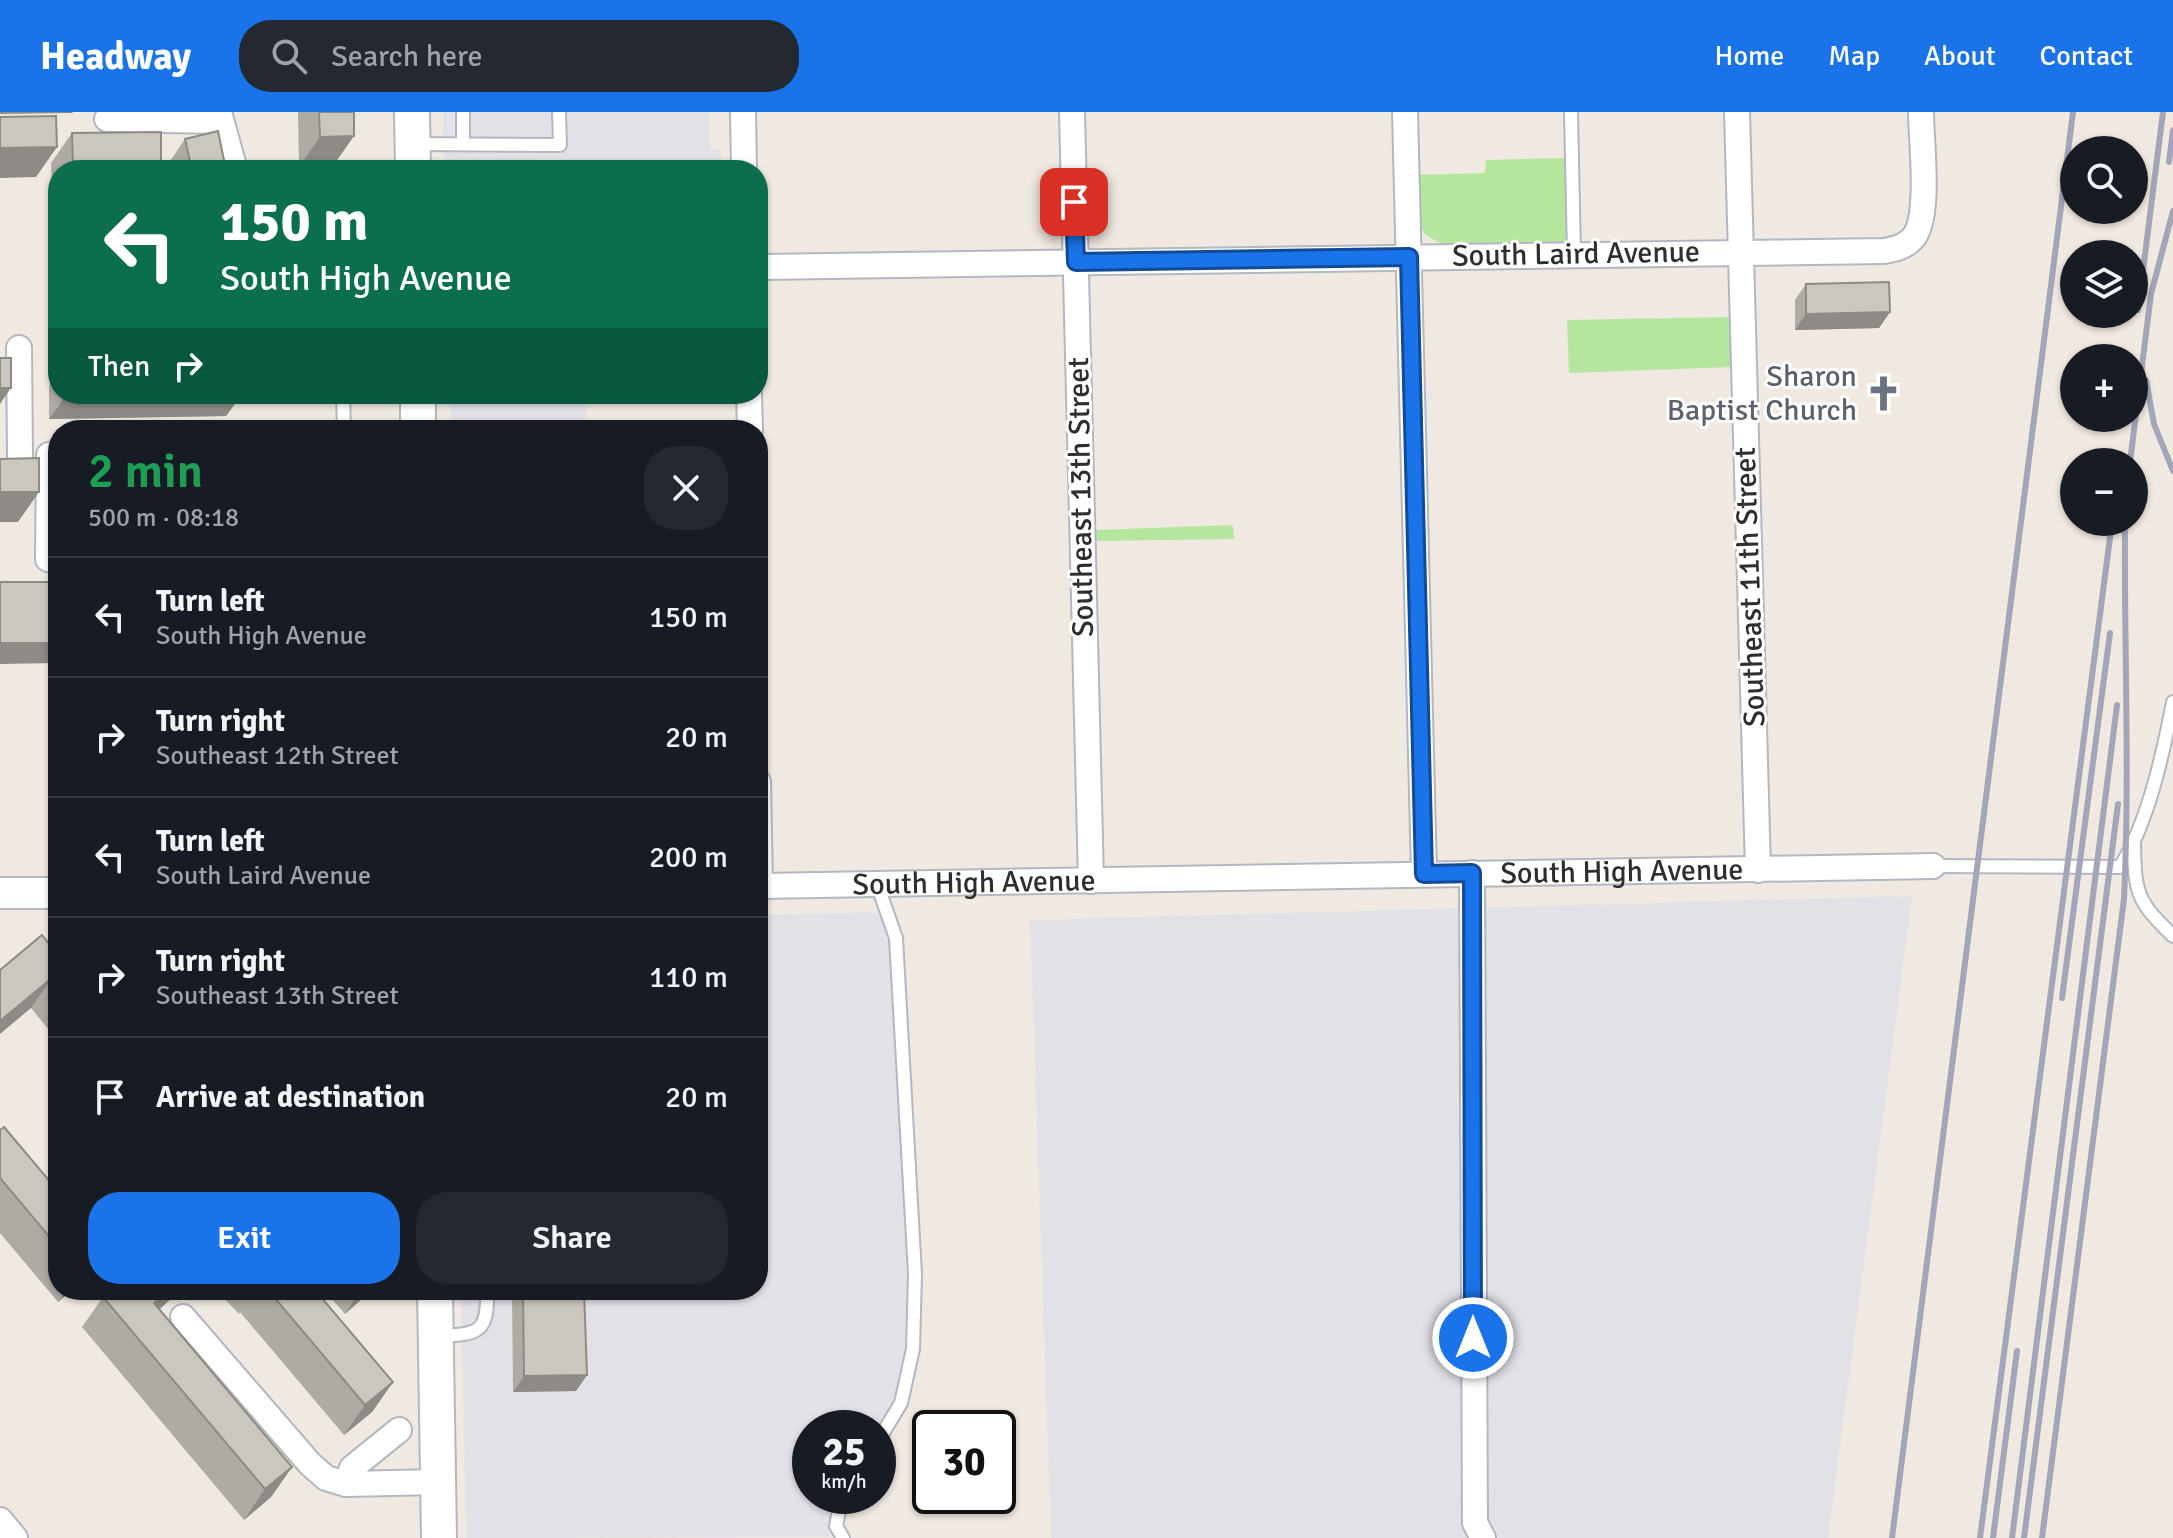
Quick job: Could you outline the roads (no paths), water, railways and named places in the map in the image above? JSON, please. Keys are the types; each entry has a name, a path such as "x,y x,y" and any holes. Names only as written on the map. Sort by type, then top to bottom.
{"main road":[{"path":"435,1300 439,1538"}],"street":[{"path":"743,112 744,160"},
{"name":"Southeast 13th Street","path":"1072,112 1091,881"},
{"path":"1405,112 1424,874"},
{"name":"Southeast 11th Street","path":"1737,112 1758,870"},
{"name":"South Laird Avenue","path":"768,267 1884,251 1912,240 1919,229 1923,201 1921,112"},
{"path":"107,119 220,116 232,160"},
{"path":"19,348 10,455 48,455"},
{"name":"South High Avenue","path":"768,886 1933,866"},
{"path":"1472,873 1475,1523 1483,1538"},
{"path":"0,893 48,893"},
{"path":"183,1317 310,1464 326,1478 346,1484 438,1482"},
{"path":"346,1484 352,1468 399,1430"},
{"path":"0,1520 15,1538"}],"lane":[{"path":"463,112 463,144"},
{"path":"413,142 560,145 559,112"},
{"path":"1571,112 1574,254"},
{"path":"2173,702 2165,742 2134,845 2135,888 2152,916 2173,936"},
{"name":"South High Avenue","path":"1933,866 2120,867 2134,845"},
{"path":"877,884 896,938 915,1274 913,1349 901,1403 896,1411"},
{"path":"436,1336 477,1331 485,1324 487,1300"},
{"path":"838,1514 836,1526 843,1538"}],"railway":[{"path":"1892,1538 2073,112"},
{"path":"2147,240 2163,112"},
{"path":"2169,162 2173,130"},
{"path":"2132,448 2151,294 2173,211"},
{"path":"2148,391 2154,424 2173,471"},
{"path":"1980,1538 2110,536"},
{"path":"2042,1538 2124,899 2127,758 2125,536"},
{"path":"2062,998 2110,633"},
{"path":"2012,1538 2117,705"},
{"path":"2024,1538 2118,804"},
{"path":"1993,1538 2017,1351"}],"place":[{"name":"Sharon Baptist Church","path":"1883,393"}]}
